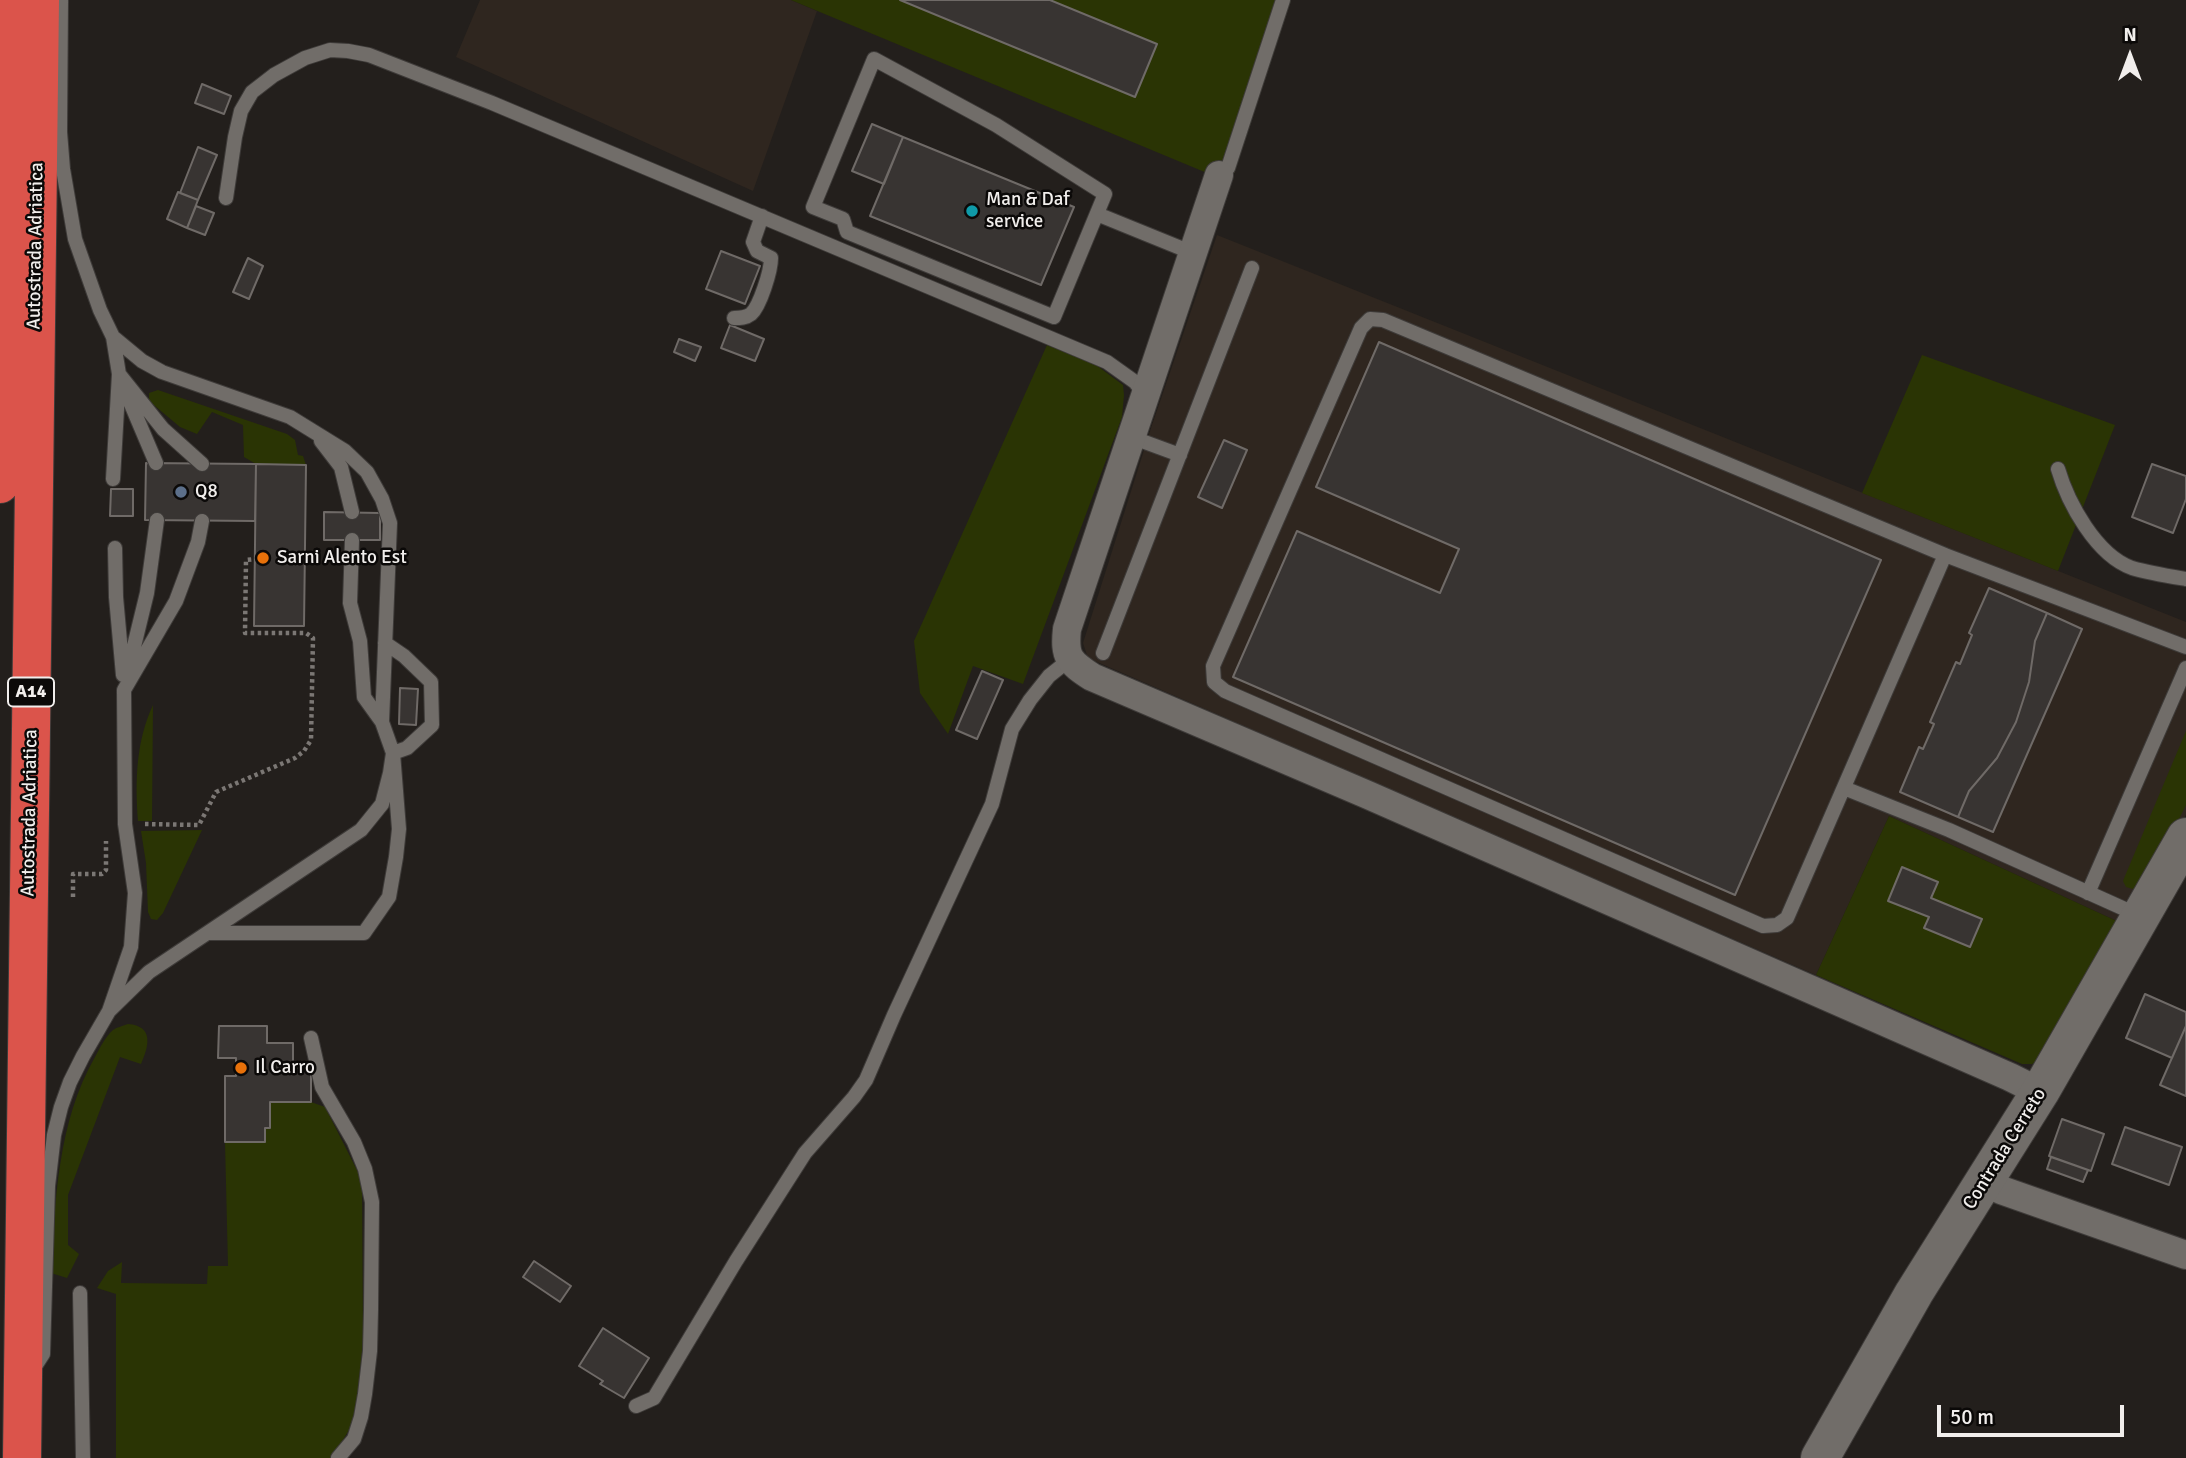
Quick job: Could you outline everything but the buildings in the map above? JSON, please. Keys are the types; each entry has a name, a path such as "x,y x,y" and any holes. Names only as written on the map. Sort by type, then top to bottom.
{"highway":[{"name":"Autostrada Adriatica","path":"0,484 6,0"},
{"name":"Autostrada Adriatica","path":"22,1458 40,0"}],"main road":[{"name":"Contrada Cerreto","path":"1820,1458 1914,1293 2040,1092 2186,837"}],"street":[{"path":"1219,175 1067,629 1066,652 1069,660 1091,677 1368,795 2040,1092"},
{"path":"1985,1182 2186,1255"}],"lane":[{"path":"61,0 60,132 68,203 75,239 100,310 113,337 119,374 113,479"},
{"path":"1219,175 1228,168 1283,0"},
{"path":"226,198 235,137 242,111 252,92 274,75 305,58 330,50 369,55 492,103 1107,362 1135,382 1145,395"},
{"path":"874,59 996,125 1105,194 1097,214 1054,317 847,232 843,219 813,207 874,59"},
{"path":"1097,214 1193,254"},
{"path":"734,318 742,318 752,313 771,270 771,258 757,251 754,242 762,216"},
{"path":"1103,653 1252,268"},
{"path":"1945,555 1787,918 1777,925 1763,926 1225,691 1214,682 1213,666 1361,328 1370,319 1383,320 1945,555 2186,647"},
{"path":"113,337 142,361 162,372 290,417 345,451 367,472 382,499 390,523 382,722"},
{"path":"119,374 156,463"},
{"path":"119,374 163,429 202,464"},
{"path":"316,434 341,467 352,512"},
{"path":"1131,437 1180,455"},
{"path":"2058,469 2067,496 2095,540 2110,555 2130,567 2186,579"},
{"path":"124,690 147,593 157,520"},
{"path":"124,690 176,601 198,542 202,520"},
{"path":"208,933 364,933 389,897 399,829 393,753 382,722 364,697 360,641 351,603 352,540"},
{"path":"23,1384 43,1354 48,1186 54,1135 70,1082 109,1012 131,947 135,893 125,824 124,690 116,597 115,548"},
{"path":"385,643 404,656 431,682 432,725 407,748 393,753"},
{"path":"636,1406 654,1398 805,1153 866,1080 992,804 1012,729 1030,699 1049,676 1069,660"},
{"path":"2088,893 2186,668"},
{"path":"109,1012 149,972 361,830 382,804 393,753"},
{"path":"1844,788 1949,830 2141,917"},
{"path":"311,1038 323,1087 354,1142 365,1169 372,1202 370,1351 365,1394 354,1439 338,1458"},
{"path":"80,1293 83,1458"}],"path":[{"path":"125,824 199,825 216,792 295,758 311,740 313,638 306,634 246,634 246,560 255,559"},
{"path":"73,897 73,874 90,874"}],"shaded area":[{"path":"480,0 791,0 817,11 753,191 456,57"},
{"path":"1217,235 2186,622 2186,815 2121,923 1889,816 1816,975 1088,658 1083,643 1152,425"}],"green space":[{"path":"791,0 1291,0 1231,183"},
{"path":"1047,345 1096,365 1123,385 1122,417 1023,684 973,666 948,734 920,693 914,641"},
{"path":"1922,355 2115,425 2058,571 1862,493"},
{"path":"158,390 287,434 295,440 298,455 303,456 306,465 256,464 244,457 243,425 212,412 197,434 180,427 149,401 149,393"},
{"path":"153,705 152,821 138,821 138,762 143,733"},
{"path":"2186,731 2186,805 2170,837 2139,886 2133,889 2126,887 2123,881"},
{"path":"1889,816 2121,923 2045,1056 2032,1064 2022,1064 1816,975"},
{"path":"202,830 163,913 157,920 151,919 148,912 146,863 141,831"},
{"path":"128,1024 146,1033 146,1050 141,1064 120,1057 68,1195 68,1245 79,1254 67,1278 51,1273 57,1189 66,1134 73,1107 101,1046 113,1030"},
{"path":"270,1102 311,1102 325,1107 362,1180 363,1342 356,1410 349,1430 330,1458 116,1458 116,1294 97,1288 108,1271 122,1262 121,1283 207,1284 208,1266 228,1266 225,1142 264,1142 265,1128 270,1128"}],"place":[{"name":"Man & Daf service","path":"972,211"},
{"name":"Q8","path":"181,492"},
{"name":"Sarni Alento Est","path":"263,558"},
{"name":"Il Carro","path":"241,1068"}]}
